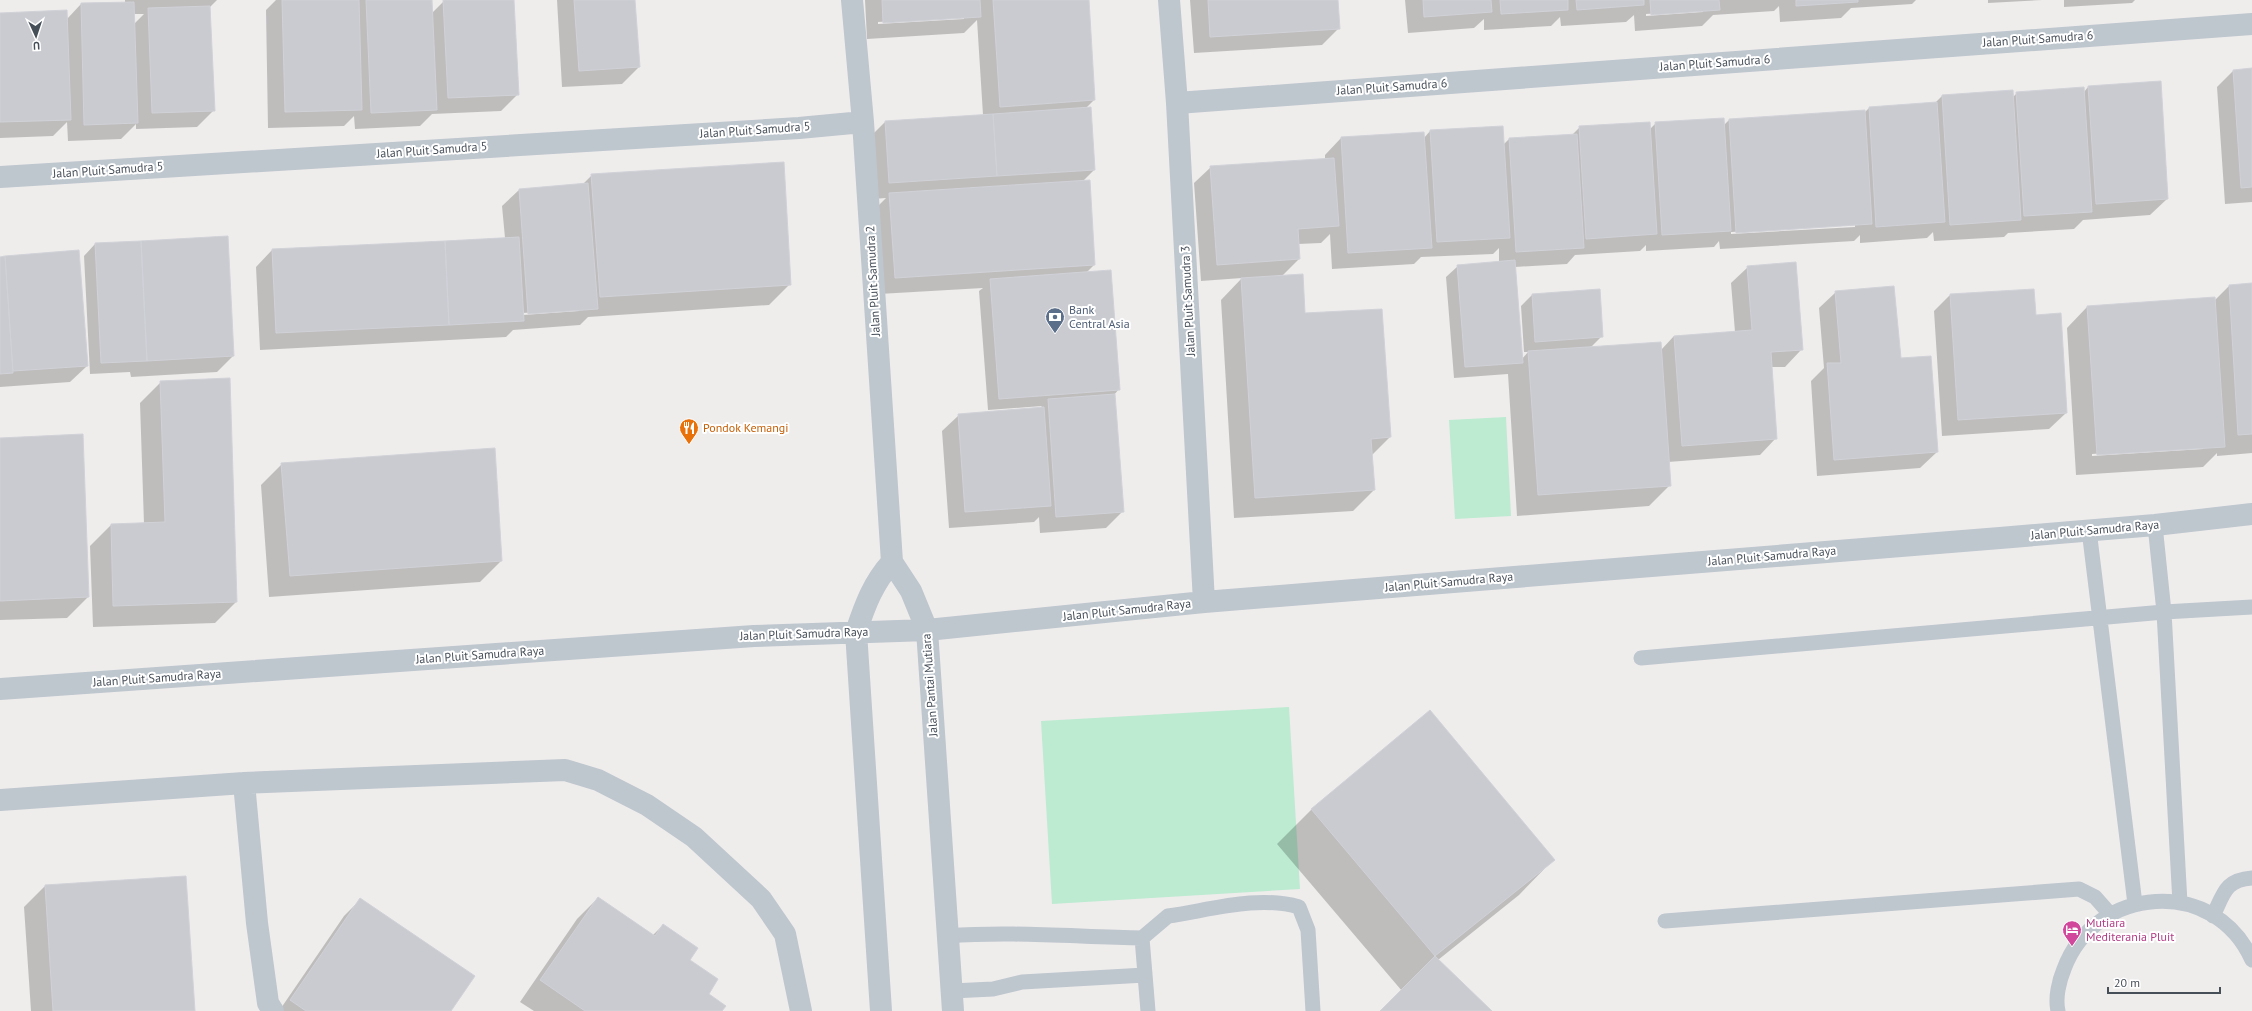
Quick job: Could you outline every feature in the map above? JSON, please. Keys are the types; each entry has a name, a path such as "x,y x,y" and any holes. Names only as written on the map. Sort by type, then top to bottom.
{"street":[{"name":"Jalan Pluit Samudra 2","path":"852,0 863,122 892,562"},
{"name":"Jalan Pluit Samudra 3","path":"1170,0 1178,103 1204,602"},
{"name":"Jalan Pluit Samudra 6","path":"1178,103 2252,24"},
{"name":"Jalan Pluit Samudra 5","path":"0,177 799,128 863,122"},
{"name":"Jalan Pluit Samudra Raya","path":"0,690 754,636 927,630 1204,602 2155,525 2252,514"},
{"name":"Jalan Pantai Mutiara","path":"892,562 911,591 927,630 953,1001"},
{"path":"881,1011 856,632 870,592 880,575 892,562"},
{"path":"0,800 244,783 565,770 598,780 647,805 694,837 761,899 785,934 801,1011"},
{"path":"244,783 257,923 268,1003 273,1011"}],"lane":[{"path":"2155,525 2164,612 2180,902"},
{"path":"2089,530 2135,904"},
{"path":"1641,658 2164,612 2252,607"},
{"path":"2213,916 2227,886 2241,879 2252,878"},
{"path":"1666,921 2079,889 2095,897 2110,914"},
{"path":"2058,1011 2060,980 2070,953 2087,931 2110,914 2135,904 2158,901 2180,902 2213,916 2232,931 2248,950 2252,960"},
{"path":"948,936 993,933 1142,938 1168,916 1248,904 1282,902 1299,907 1308,930 1313,1011"},
{"path":"1142,938 1148,1011"},
{"path":"953,1001 1022,982 1145,975"}],"green space":[{"path":"1506,417 1511,516 1455,519 1449,420"},
{"path":"1289,707 1300,889 1052,904 1041,721"}],"building":[{"path":"282,0 359,0 362,110 285,112"},
{"path":"366,0 432,0 437,110 371,113"},
{"path":"443,0 514,0 519,95 448,98"},
{"path":"574,0 635,0 640,67 579,71"},
{"path":"882,0 980,0 981,17 883,23"},
{"path":"993,0 1089,0 1095,100 1000,107"},
{"path":"1208,0 1338,0 1340,29 1210,37"},
{"path":"1423,0 1491,0 1492,12 1424,17"},
{"path":"1500,0 1568,0 1568,10 1501,14"},
{"path":"1576,0 1644,0 1644,5 1577,10"},
{"path":"1650,0 1719,0 1720,10 1651,15"},
{"path":"1796,0 1858,0 1858,2 1796,6"},
{"path":"134,2 138,123 84,125 81,3"},
{"path":"210,6 215,111 152,113 148,8"},
{"path":"67,10 71,120 0,122 0,13"},
{"path":"2252,68 2252,187 2241,188 2233,70"},
{"path":"2161,81 2168,199 2096,204 2088,86"},
{"path":"2084,87 2092,212 2024,216 2016,92"},
{"path":"2013,90 2021,220 1950,225 1942,95"},
{"path":"1937,102 1945,222 1876,227 1869,107"},
{"path":"1091,107 1095,170 997,176 993,114"},
{"path":"1865,110 1872,224 1736,233 1729,119"},
{"path":"993,114 997,176 889,183 885,121"},
{"path":"1724,118 1731,231 1662,235 1655,122"},
{"path":"1650,122 1657,234 1586,239 1579,126"},
{"path":"1503,126 1510,238 1437,242 1430,130"},
{"path":"1424,132 1432,248 1348,253 1341,137"},
{"path":"1577,134 1584,248 1516,252 1509,138"},
{"path":"1334,158 1339,226 1298,229 1300,259 1217,265 1210,166"},
{"path":"784,162 791,285 600,297 591,174"},
{"path":"1090,180 1095,265 895,278 889,193"},
{"path":"588,183 598,309 528,314 519,189"},
{"path":"228,236 234,356 147,361 141,241"},
{"path":"519,237 524,321 449,325 445,241"},
{"path":"141,241 147,361 101,363 95,243"},
{"path":"445,241 449,325 276,333 272,249"},
{"path":"79,250 88,366 13,371 5,256"},
{"path":"5,256 13,373 0,374 0,257"},
{"path":"1515,260 1523,363 1465,367 1457,265"},
{"path":"1796,262 1803,350 1771,352 1777,439 1682,446 1674,336 1752,330 1747,266"},
{"name":"Bank Central Asia","path":"1111,270 1120,390 999,399 990,279"},
{"path":"1303,274 1305,313 1382,309 1391,437 1371,439 1375,490 1255,498 1241,278"},
{"path":"2252,283 2252,434 2238,435 2229,285"},
{"path":"1894,286 1901,358 1931,356 1938,452 1834,460 1827,363 1841,363 1835,291"},
{"path":"1600,289 1603,337 1535,342 1532,294"},
{"path":"2034,289 2036,315 2061,313 2067,413 1958,420 1950,294"},
{"path":"2215,297 2225,447 2097,455 2087,306"},
{"path":"1661,342 1671,486 1538,495 1528,351"},
{"path":"230,378 237,602 113,606 111,524 165,522 160,381"},
{"path":"1115,394 1124,512 1056,517 1048,399"},
{"path":"1044,407 1051,506 965,512 958,414"},
{"path":"83,434 89,597 0,601 0,438"},
{"path":"495,448 502,561 290,576 281,463"},
{"path":"1430,710 1555,860 1435,956 1311,809"},
{"path":"186,876 195,1011 53,1011 45,885"},
{"path":"598,897 655,936 663,924 698,948 690,960 718,979 709,994 726,1006 722,1011 585,1011 540,980"},
{"path":"360,898 475,976 451,1011 306,1011 290,1000"},
{"path":"1435,956 1492,1011 1380,1011"}],"place":[{"name":"Bank Central Asia","path":"1055,334"},
{"name":"Pondok Kemangi","path":"689,445"},
{"name":"Mutiara Mediterania Pluit","path":"2072,947"}]}
